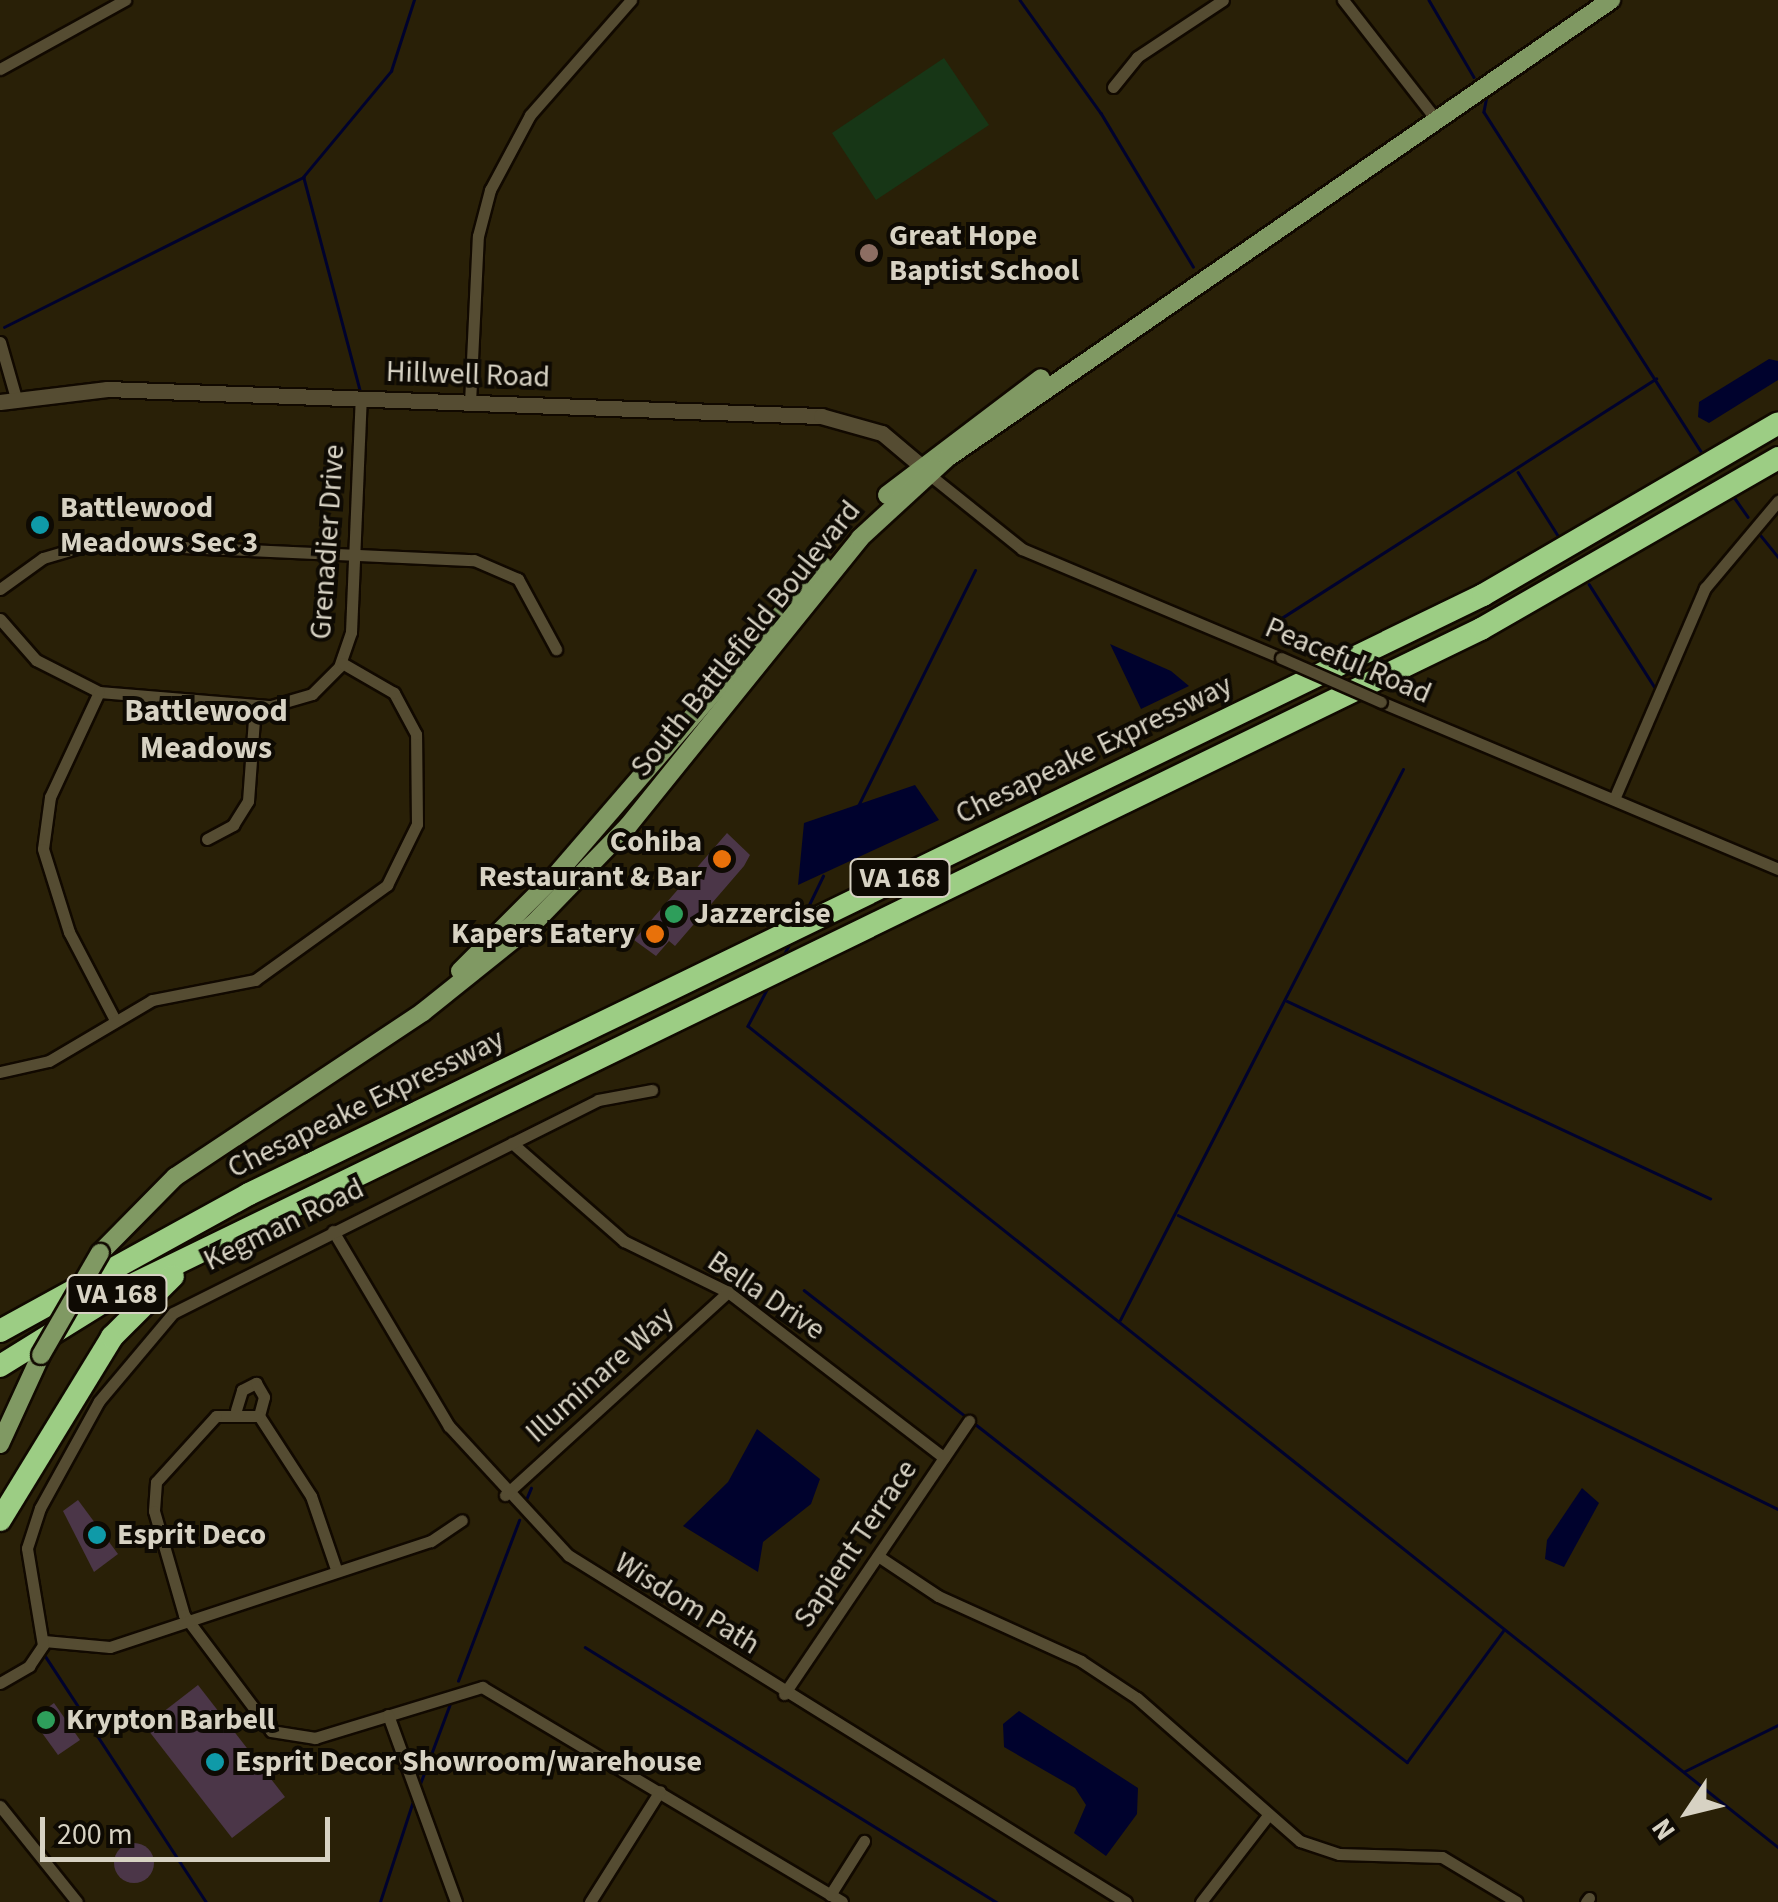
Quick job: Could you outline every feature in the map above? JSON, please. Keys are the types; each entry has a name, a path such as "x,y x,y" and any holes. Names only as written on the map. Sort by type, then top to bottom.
{"highway":[{"name":"Chesapeake Expressway","path":"0,1331 183,1227 1482,594 1778,423"},
{"name":"Chesapeake Expressway","path":"0,1366 126,1288 243,1236 1481,630 1778,458"},
{"path":"0,1520 119,1328 170,1278 243,1236"}],"main road":[{"name":"South Battlefield Boulevard","path":"0,1444 40,1355 100,1253 174,1178 497,957 580,878 860,538 924,470 1210,270 1610,0"}],"street":[{"path":"0,69 126,0"},
{"path":"470,403 478,236 490,190 530,116 631,0"},
{"path":"1114,87 1136,57 1222,0"},
{"path":"1344,0 1435,118"},
{"path":"0,342 8,400"},
{"name":"Hillwell Road","path":"8,400 107,389 821,416 882,432 924,470"},
{"name":"Grenadier Drive","path":"0,618 36,660 99,692 254,706 300,700 342,663 355,554 362,398"},
{"name":"Peaceful Road","path":"924,470 1022,549 1778,868"},
{"path":"1614,799 1704,588 1778,502"},
{"path":"0,590 43,558 94,543 355,554 498,567 528,590 556,648"},
{"path":"0,1072 37,1067 152,1000 269,974 395,874 420,807 416,734 394,693 342,663"},
{"path":"99,692 50,797 44,850 74,943 115,1020"},
{"path":"207,839 233,826 248,801 254,706"},
{"name":"Kegman Road","path":"44,1641 28,1538 100,1400 196,1295 618,1092 652,1090"},
{"name":"Bella Drive","path":"512,1144 633,1247 728,1292 944,1458"},
{"name":"Wisdom Path","path":"332,1231 449,1426 505,1494 601,1580 1126,1902"},
{"name":"Illuminare Way","path":"505,1494 728,1292"},
{"path":"236,1410 242,1390 256,1383 264,1397 259,1416"},
{"path":"336,1569 305,1485 259,1416 236,1410 210,1420 154,1488 188,1622 256,1716 281,1736 315,1738 482,1687 836,1898 864,1841"},
{"name":"Sapient Terrace","path":"784,1694 969,1421"},
{"path":"0,1683 29,1666 44,1641 96,1650 431,1541 462,1520"},
{"path":"878,1556 938,1596 1081,1661 1138,1698 1266,1818 1339,1854 1442,1858 1517,1902"},
{"path":"388,1715 456,1902"},
{"path":"590,1902 660,1791"},
{"path":"0,1806 78,1902"},
{"path":"1201,1902 1266,1818"}],"green space":[{"path":"944,58 989,125 876,200 832,133"}],"water":[{"path":"1769,359 1778,361 1778,380 1709,423 1698,417 1699,402"},
{"path":"1110,644 1171,671 1189,686 1141,709"},
{"path":"915,785 939,820 798,885 804,823"},
{"path":"757,1429 820,1479 811,1504 763,1542 758,1572 683,1526 728,1482"},
{"path":"1582,1488 1599,1503 1564,1567 1545,1559 1547,1540"},
{"path":"1019,1711 1138,1788 1137,1814 1106,1856 1074,1833 1086,1805 1075,1788 1004,1747 1003,1724"}],"building":[{"path":"727,833 750,855 744,866 675,946 669,941 656,956 634,940"},
{"name":"Esprit Deco","path":"78,1500 118,1554 94,1572 63,1511"},
{"name":"Esprit Decor Showroom/warehouse","path":"198,1685 285,1797 232,1838 145,1726"},
{"path":"54,1703 80,1740 58,1755 32,1719"},
{"path":"134,1843 148,1849 154,1863 148,1877 134,1883 120,1877 114,1863 120,1849"}],"waterway":[{"path":"4,327 303,177 391,71 414,0"},
{"path":"1020,0 1101,113 1193,266"},
{"path":"1429,0 1474,77"},
{"path":"1487,96 1484,112 1703,454"},
{"path":"304,178 361,393"},
{"path":"1266,628 1656,379"},
{"path":"1518,472 1559,537"},
{"path":"1734,497 1748,517"},
{"path":"1758,532 1778,557"},
{"path":"858,806 975,570"},
{"path":"1589,584 1654,686"},
{"path":"1120,1320 1403,769"},
{"path":"805,913 823,876"},
{"path":"782,958 790,943"},
{"path":"768,988 748,1026 1778,1847"},
{"path":"1287,1001 1710,1198"},
{"path":"1178,1215 1778,1509"},
{"path":"804,1290 968,1418"},
{"path":"974,1423 1407,1762 1503,1631"},
{"path":"525,1502 531,1488"},
{"path":"458,1681 519,1520"},
{"path":"585,1647 997,1902"},
{"path":"44,1654 206,1902"},
{"path":"420,1784 451,1701"},
{"path":"1685,1771 1778,1725"},
{"path":"380,1902 412,1804"}],"place":[{"name":"Great Hope Baptist School","path":"869,253"},
{"name":"Battlewood Meadows Sec 3","path":"40,525"},
{"name":"Cohiba Restaurant & Bar","path":"722,859"},
{"name":"Jazzercise","path":"674,914"},
{"name":"Kapers Eatery","path":"655,934"},
{"name":"Esprit Deco","path":"97,1535"},
{"name":"Krypton Barbell","path":"46,1720"},
{"name":"Esprit Decor Showroom/warehouse","path":"215,1762"}],"district":[{"name":"Battlewood Meadows","path":"206,730"}]}
